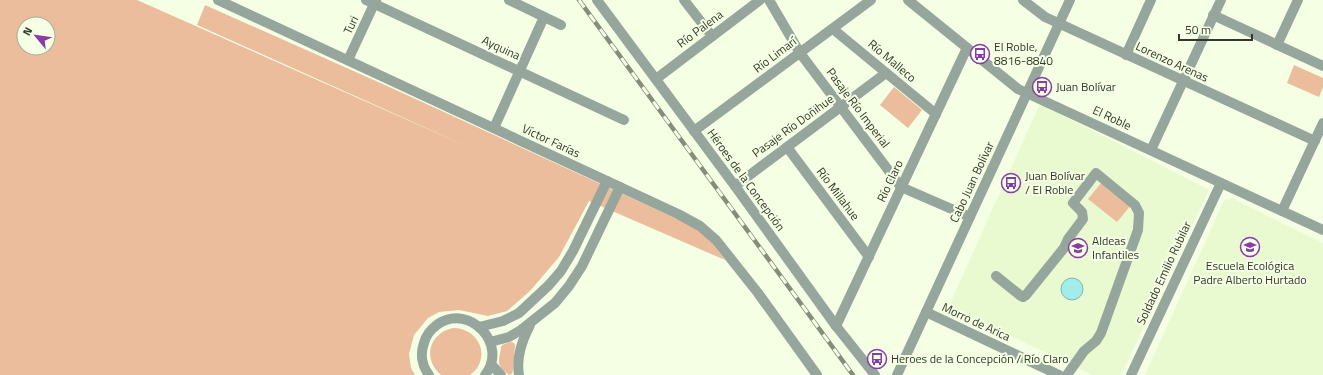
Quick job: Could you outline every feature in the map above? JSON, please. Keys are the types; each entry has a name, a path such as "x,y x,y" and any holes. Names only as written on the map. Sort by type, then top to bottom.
{"street":[{"name":"Víctor Farías","path":"218,0 238,4 348,60 678,214 700,226 716,240 818,375"},
{"path":"509,0 561,25"},
{"name":"Héroes de la Concepción","path":"597,0 735,186 836,326 875,375"},
{"path":"684,0 712,36"},
{"name":"Río Palena","path":"656,79 760,0"},
{"name":"Pasaje Río Imperial","path":"769,0 800,53 902,187 970,218"},
{"name":"Río Limarí","path":"694,131 871,0"},
{"name":"El Roble","path":"908,0 1010,83 1027,93 1323,230"},
{"name":"Lorenzo Arenas","path":"1023,0 1045,18 1315,141"},
{"name":"Cabo Juan Bolívar","path":"897,375 1070,0"},
{"path":"1126,55 1151,0"},
{"path":"1151,150 1220,0"},
{"path":"1277,45 1298,0"},
{"name":"Turi","path":"348,60 372,1"},
{"name":"Ayquina","path":"372,1 624,120"},
{"path":"1213,16 1323,66"},
{"path":"494,128 544,17"},
{"name":"Río Malleco","path":"833,29 936,114"},
{"name":"Río Claro","path":"836,326 967,48"},
{"name":"Pasaje Río Doñihue","path":"735,186 886,73"},
{"path":"1282,211 1323,123"},
{"name":"Río Millahue","path":"787,147 869,257"},
{"path":"996,276 1021,296 1023,297 1026,295 1064,248 1068,239 1083,219 1082,212 1073,203 1096,173 1135,205 1139,213 1138,230 1101,333 1096,341 1084,351 1067,375"},
{"path":"479,327 504,321 519,313 549,285 561,271 578,241 607,181"},
{"name":"Soldado Emilio Rubilar","path":"1131,375 1221,183"},
{"path":"490,342 509,337 521,330 555,303 569,286 582,266 620,187"},
{"path":"578,241 591,247"},
{"name":"Morro de Arica","path":"926,312 1059,375"},
{"path":"429,375 425,370 422,360 422,349 425,338 432,329 442,322 453,319 465,319 476,324 485,332 490,342 492,356 491,364 485,375"},
{"path":"519,375 519,354 524,338 532,322"},
{"path":"491,364 501,375"}],"shaded area":[{"path":"0,0 137,0 473,149 197,25 205,5 385,85 688,224 707,236 725,260 589,201 559,257 530,291 507,311 488,316 459,310 439,312 428,318 414,335 409,354 411,368 415,375 0,375"},
{"path":"1294,65 1323,78 1323,87 1319,97 1287,83"},
{"path":"894,87 922,110 908,128 880,105"},
{"name":"Aldeas Infantiles","path":"1040,104 1209,190 1121,375 1092,375 949,306"},
{"path":"1102,182 1131,205 1117,222 1088,199"},
{"path":"1232,198 1323,243 1323,375 1145,375 1224,201"},
{"path":"453,328 462,329 470,333 480,346 480,361 477,368 470,375 441,375 431,362 431,347 434,341 438,335"},
{"path":"511,342 515,345 513,370 512,374 509,375 500,366 499,360 502,345"}],"water":[{"path":"1072,278 1080,281 1083,289 1080,297 1072,300 1064,297 1061,289 1064,281"}],"railway":[{"path":"579,0 853,375"}],"place":[{"name":"El Roble, 8816-8840","path":"980,54"},
{"name":"Juan Bolívar","path":"1042,87"},
{"name":"Juan Bolívar / El Roble","path":"1011,183"},
{"name":"Escuela Ecológica Padre Alberto Hurtado","path":"1250,247"},
{"name":"Aldeas Infantiles","path":"1078,248"},
{"name":"Heroes de la Concepción / Río Claro","path":"877,359"}]}
